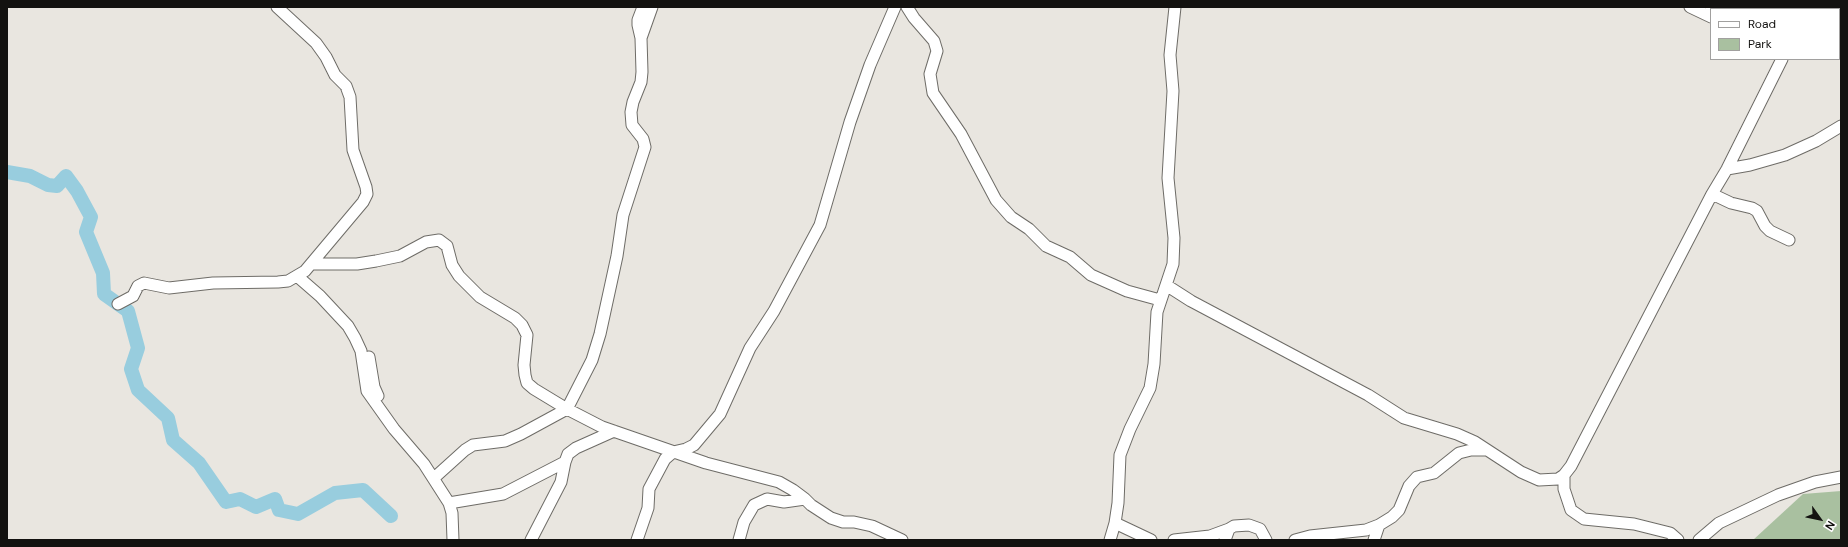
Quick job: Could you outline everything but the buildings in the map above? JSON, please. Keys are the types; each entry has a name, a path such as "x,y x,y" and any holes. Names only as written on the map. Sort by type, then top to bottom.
{"street":[{"path":"118,304 133,296 138,286 144,283 169,288 213,283 278,282 297,276 311,264 363,202 367,194 366,187 353,150 350,129 350,97 346,86 336,75 316,43 277,7"},
{"path":"434,478 465,450 473,445 505,440 521,434 567,409 592,360 600,334 617,256 623,215 644,153 645,146 643,139 632,125 631,112 633,102 641,82 641,38 638,20 643,7"},
{"path":"641,38 652,7"},
{"path":"637,540 648,508 649,489 665,459 673,452 686,449 694,445 720,414 750,348 774,311 820,225 850,122 870,65 895,7"},
{"path":"907,7 914,18 934,41 937,51 930,74 933,93 961,134 996,200 1011,217 1030,229 1046,246 1070,257 1091,275 1127,291 1160,300"},
{"path":"1110,540 1115,523 1120,486 1120,455 1130,429 1150,388 1154,364 1160,300 1173,264 1174,238 1168,178 1173,91 1170,55 1175,7"},
{"path":"1690,7 1710,17"},
{"path":"1166,285 1191,301 1368,395 1404,418 1457,434 1521,472 1539,480 1558,478 1564,475 1580,450 1712,194 1728,169 1782,60"},
{"path":"1728,169 1763,162 1785,155 1816,141 1841,126"},
{"path":"1712,194 1730,203 1752,208 1757,212 1765,226 1770,231 1789,240"},
{"path":"311,264 357,264 376,261 400,256 426,242 439,240 447,246 452,265 463,280 480,297 515,318 522,325 527,335 524,365 527,383 567,409 585,419 614,431 673,452 706,463 779,482 805,498 831,518 843,522 854,522 872,526 902,540"},
{"path":"297,276 324,300 348,326 355,338 361,341 366,350 374,387 382,403 383,413 394,430 434,478 449,503 452,513 453,540"},
{"path":"531,540 561,482 568,454 576,448 614,431"},
{"path":"1294,540 1310,536 1360,531 1379,525 1392,517 1399,510 1409,486 1418,477 1434,472 1459,453 1471,450 1486,450"},
{"path":"449,503 503,494 565,462"},
{"path":"1564,475 1564,489 1571,510 1584,519 1634,524 1670,533 1678,540"},
{"path":"1699,540 1719,523 1778,495 1815,482 1841,477"},
{"path":"740,540 744,522 754,505 767,499 784,502 805,498"},
{"path":"1115,523 1152,540"},
{"path":"1174,540 1227,535 1234,526 1249,525 1260,529 1266,540"},
{"path":"1374,540 1379,525"}],"green space":[{"path":"1841,491 1841,540 1753,540 1803,494"}],"waterway":[{"path":"7,172 30,176 48,185 57,186 66,176 77,191 91,217 86,232 103,273 104,294 128,311 138,348 131,369 138,390 168,418 173,440 199,463 226,502 240,499 256,507 275,499 279,510 298,514 335,493 363,490 391,516"}]}
